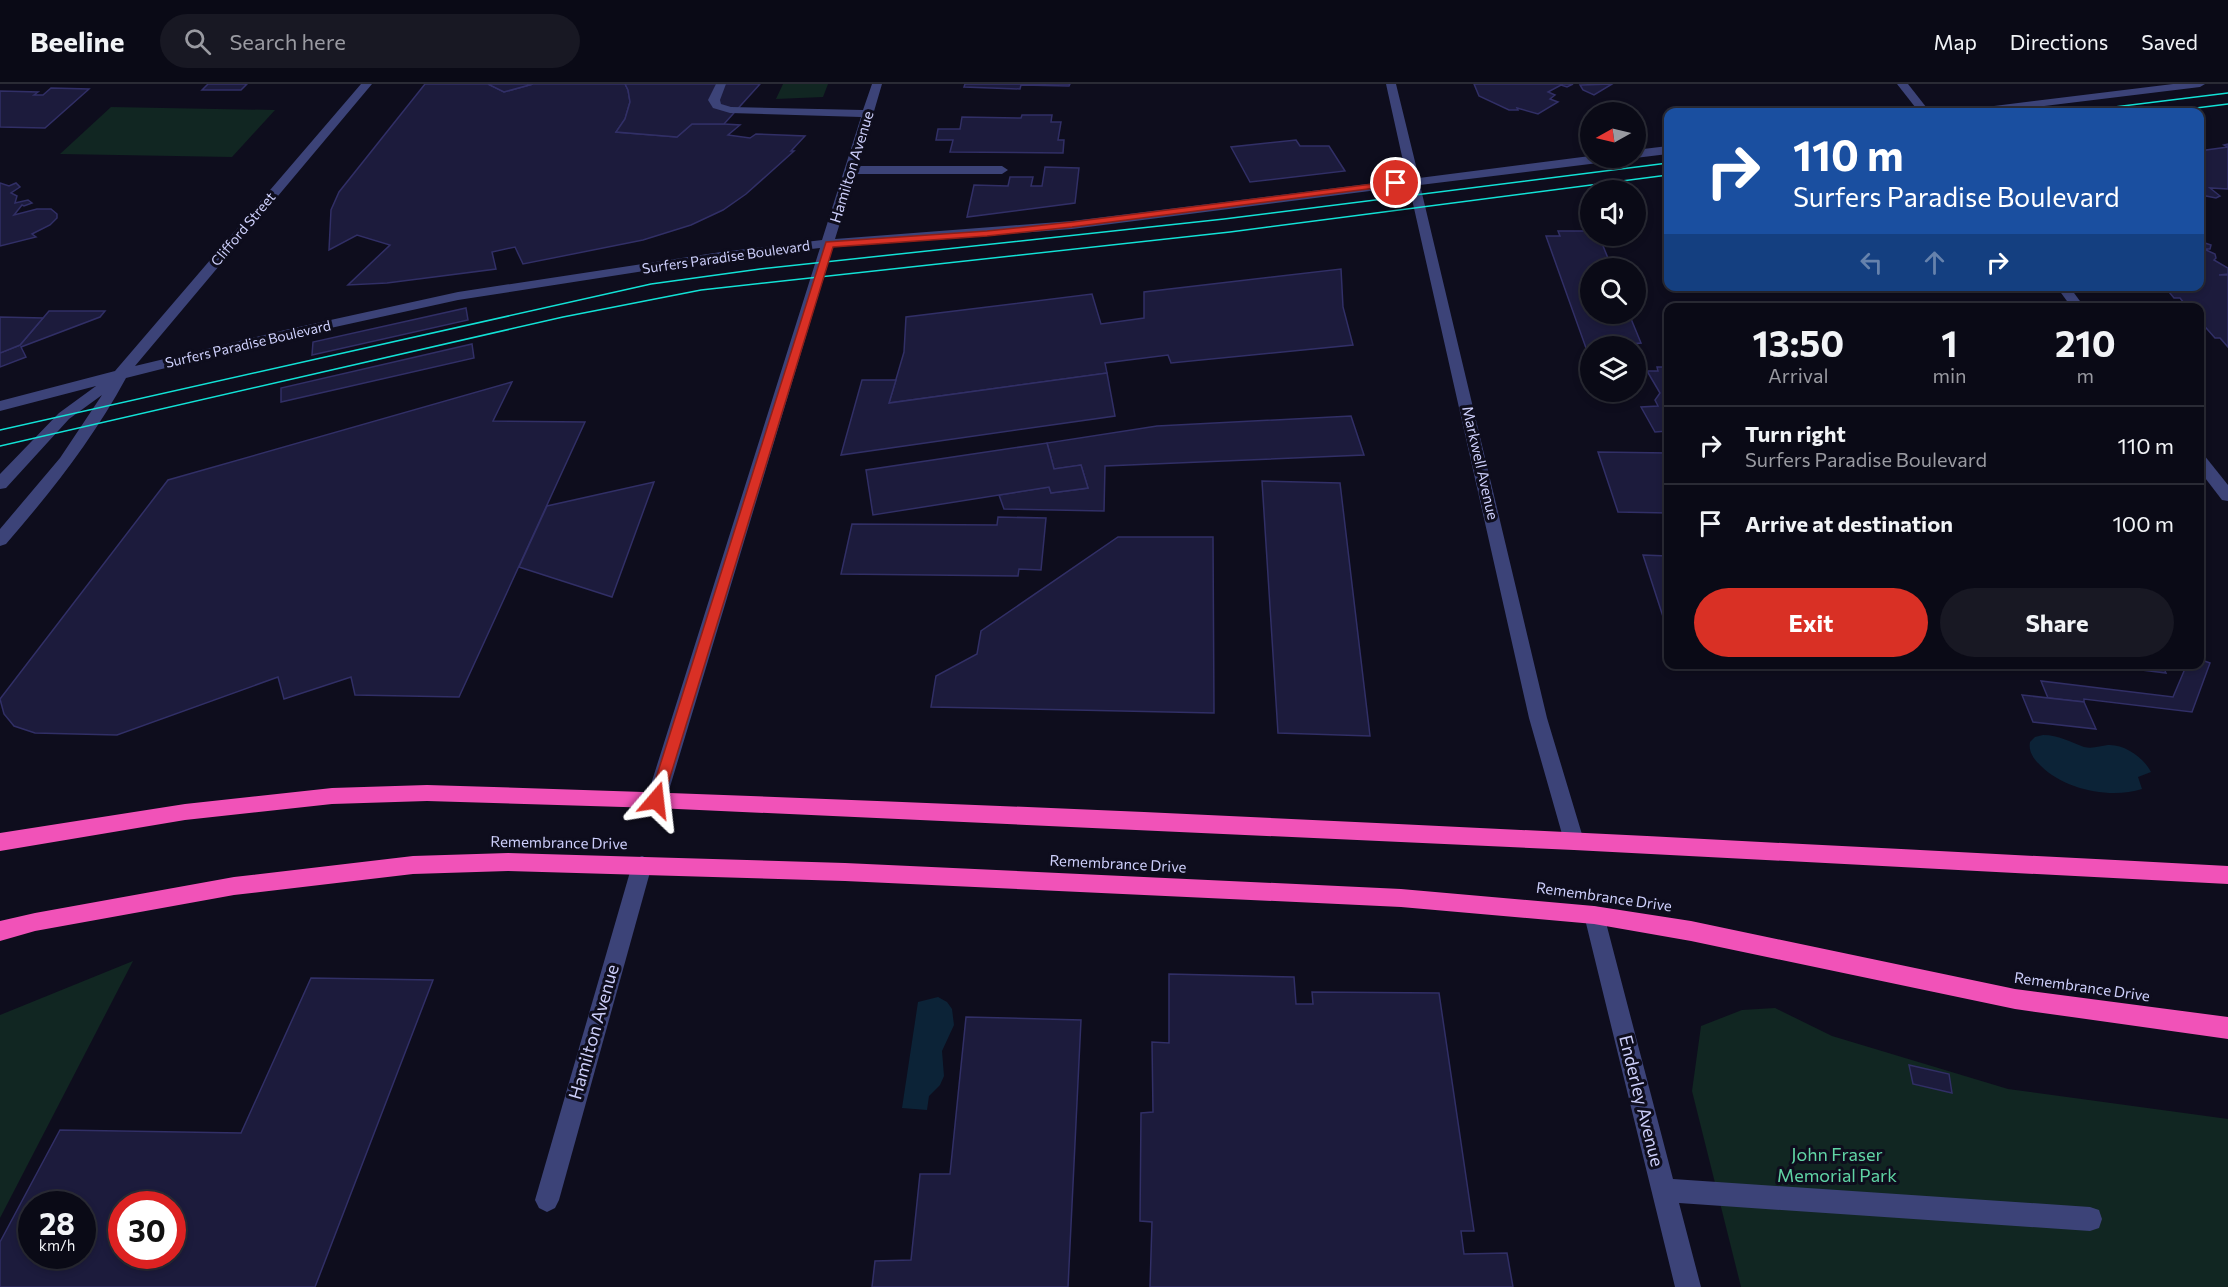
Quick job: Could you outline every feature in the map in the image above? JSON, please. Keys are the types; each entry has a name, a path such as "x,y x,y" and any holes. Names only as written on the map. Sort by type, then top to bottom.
{"highway":[{"path":"0,842 185,812 332,796 427,793 656,800 1574,841 2228,875"},
{"name":"Remembrance Drive","path":"0,931 35,922 234,885 413,865 508,862 642,865 1389,897 1594,915 1714,935 2015,999 2228,1028"}],"street":[{"name":"Clifford Street","path":"0,540 51,480 93,424 120,375 367,84"},
{"path":"721,84 714,100 717,105 730,110 868,114"},
{"name":"Hamilton Avenue","path":"656,800 877,84"},
{"name":"Markwell Avenue","path":"1391,84 1538,718 1574,841"},
{"path":"1902,84 1922,108"},
{"path":"2003,108 2200,84"},
{"path":"1646,153 1664,150"},
{"name":"Surfers Paradise Boulevard","path":"0,406 252,342 466,295 738,253 1061,226 1580,161"},
{"path":"852,170 1002,170"},
{"path":"2066,291 2075,303"},
{"name":"Clifford Street","path":"0,484 64,416 120,375"},
{"path":"2204,465 2228,496"},
{"name":"Hamilton Avenue","path":"547,1200 642,865"},
{"name":"Enderley Avenue","path":"1594,915 1688,1287"},
{"path":"1663,1190 2090,1220"}],"green space":[{"path":"783,84 828,84 823,97 776,99"},
{"path":"111,107 275,110 232,157 60,154"},
{"path":"133,961 0,1218 0,1015"},
{"name":"John Fraser Memorial Park","path":"1775,1008 1832,1036 2008,1089 2228,1119 2228,1287 1741,1287 1692,1091 1701,1026 1742,1010"}],"water":[{"path":"2043,735 2059,737 2087,748 2114,745 2127,749 2139,757 2151,772 2138,777 2142,789 2130,792 2103,792 2075,786 2051,774 2032,755 2030,742 2035,737"},
{"path":"938,997 947,1002 952,1009 954,1025 942,1051 944,1076 940,1085 929,1096 927,1110 902,1108 918,1002"}],"building":[{"path":"208,84 247,84 241,90 202,90"},
{"path":"425,84 488,84 504,92 533,84 625,84 630,102 625,119 616,132 677,137 692,124 724,124 740,125 728,135 750,138 756,134 805,136 791,151 794,151 746,194 723,210 691,225 643,240 523,264 515,247 492,252 496,269 387,283 348,285 390,245 357,235 329,250 331,210 339,192"},
{"path":"488,84 533,84 504,92"},
{"path":"625,84 760,84 724,124 692,124 677,137 616,132 625,119 630,102"},
{"path":"965,84 1070,84 1069,86 1021,85 1020,89 964,87"},
{"path":"1474,84 1573,84 1567,87 1561,85 1548,92 1555,95 1550,99 1558,102 1538,114 1517,108 1518,110 1509,110 1479,96"},
{"path":"1612,84 1594,95 1583,90 1580,85"},
{"path":"51,88 89,89 45,128 0,127 0,91 38,92 34,95 43,95"},
{"path":"1022,115 1052,115 1051,122 1061,122 1058,140 1064,140 1063,153 950,152 953,140 936,140 938,129 960,129 962,117 1021,118"},
{"path":"1296,140 1300,146 1329,146 1345,171 1250,182 1231,147"},
{"path":"2228,147 2228,189 2210,188 2220,196 2216,198 2204,195 2204,150"},
{"path":"1045,167 1079,168 1075,203 967,217 974,185 1008,186 1010,177 1033,177 1031,186 1042,186"},
{"path":"0,183 9,186 16,183 20,187 11,193 17,196 15,203 28,200 32,203 22,205 14,215 37,209 51,209 57,214 57,218 50,225 32,234 36,237 0,246"},
{"path":"1558,231 1580,231 1580,246 1603,246 1608,258 1580,258 1580,324 1633,324 1638,336 1582,336 1546,236 1560,236"},
{"path":"2204,243 2211,245 2210,249 2204,249"},
{"path":"2204,249 2215,254 2214,260 2228,268 2228,274 2219,275 2228,275 2228,347 2220,338 2215,338 2204,326 2204,303 2184,303 2180,298 2174,298 2168,291 2204,291"},
{"path":"1341,269 1343,307 1353,345 1171,363 1168,355 1105,363 1107,373 889,403 904,352 906,317 1092,294 1101,324 1144,318 1144,292"},
{"path":"466,308 468,320 312,355 313,342"},
{"path":"49,311 105,311 100,317 21,347 26,357 0,367 0,353 20,345"},
{"path":"0,317 43,318 20,345 0,353"},
{"path":"472,344 474,358 281,402 281,388"},
{"path":"1657,367 1664,367 1664,431 1655,432 1641,407 1658,406 1655,400 1660,393 1647,371 1658,371"},
{"path":"1107,373 1115,416 841,455 862,380 896,380 889,403"},
{"path":"512,382 493,421 585,422 459,697 355,695 351,677 284,699 278,677 117,735 35,733 14,726 4,714 0,699 168,480"},
{"path":"1351,416 1364,455 1105,466 1104,511 1004,509 999,495 1049,487 1051,493 1088,488 1081,465 1054,469 1047,443 1157,426"},
{"path":"1047,443 1054,469 1081,465 1088,488 1051,493 1049,487 873,515 866,470"},
{"path":"1598,452 1664,453 1664,513 1618,512"},
{"path":"1262,481 1340,483 1370,736 1278,733"},
{"path":"654,482 612,597 519,567 547,506"},
{"path":"998,517 1046,518 1041,570 1019,569 1018,576 841,574 852,524 997,525"},
{"path":"1118,537 1213,537 1214,713 931,707 936,676 977,654 981,631"},
{"path":"1643,555 1664,556 1664,620"},
{"path":"2204,661 2210,663 2192,712 2084,699 2084,702 2048,698 2041,681 2173,697 2185,669 2204,669"},
{"path":"2134,669 2164,669 2166,673"},
{"path":"2022,695 2084,702 2096,729 2033,722"},
{"path":"1169,974 1294,977 1296,1004 1313,1004 1312,992 1439,993 1474,1231 1461,1231 1464,1254 1507,1253 1513,1287 1150,1287 1152,1222 1140,1221 1141,1113 1153,1112 1152,1042 1169,1043"},
{"path":"311,978 433,980 315,1287 0,1287 0,1242 18,1208 18,1269 96,1269 96,1191 27,1191 60,1130 241,1133"},
{"path":"966,1017 1081,1020 1068,1287 872,1287 875,1261 911,1260 920,1174 950,1174"},
{"path":"1909,1065 1949,1074 1952,1093 1913,1084"}],"tram line":[{"path":"2106,108 2228,93"},
{"path":"2196,108 2228,104"},
{"path":"0,430 651,284 760,269 1224,219 1664,164"},
{"path":"0,446 563,317 701,290 1230,232 1664,176"}],"route":[{"path":"656,800 829,244 1072,225 1396,183"}]}
